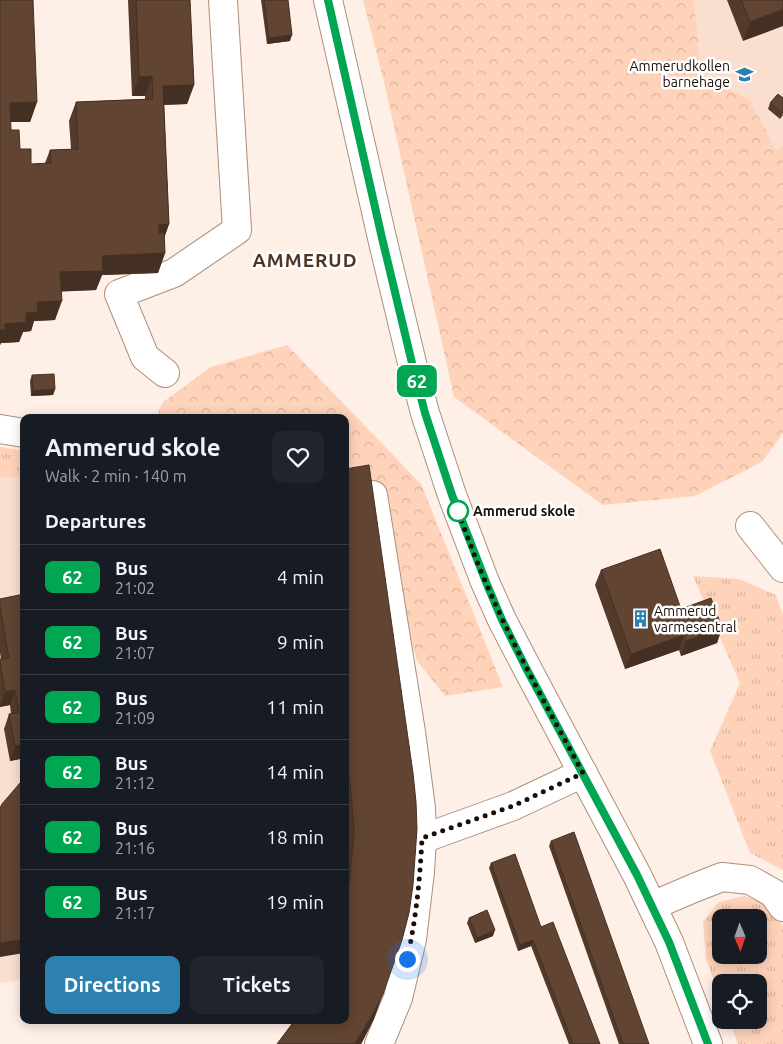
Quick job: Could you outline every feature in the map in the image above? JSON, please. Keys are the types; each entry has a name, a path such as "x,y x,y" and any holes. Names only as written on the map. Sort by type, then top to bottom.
{"street":[{"path":"165,373 145,357 119,294 174,273 237,230 223,0"},
{"path":"328,0 394,288 423,405 438,455 466,532 499,612 526,668 633,866 652,906 669,942 708,1044"},
{"path":"0,429 20,432"},
{"path":"373,495 411,732 421,808 422,838 412,939 398,998 379,1044"},
{"path":"750,526 783,568"},
{"path":"422,838 513,806 583,773"},
{"path":"652,906 722,877 750,880 773,893 783,907"}],"shaded area":[{"name":"Ammerudkollen barnehage","path":"694,0 783,0 783,146 776,149 750,100 707,78 701,69"},
{"path":"0,447 20,450 20,980 0,983"}],"green space":[{"path":"363,0 694,0 701,69 707,78 750,100 776,149 783,146 783,433 762,462 695,496 603,505 454,397 385,86"},
{"path":"287,345 421,484 503,687 445,696 417,661 368,488 349,476 349,414 158,414 162,403 211,367"},
{"path":"0,447 20,450 20,478 0,477"},
{"path":"693,576 739,579 776,595 783,615 783,870 750,853 710,751 740,683"},
{"path":"744,896 771,904 783,926 783,1044 738,1044 732,1029 767,1029 767,974 712,975 706,959 703,922 712,911 712,964 768,964 768,909 713,909 719,902"}],"building":[{"path":"0,0 33,0 37,102 10,103 11,130 19,130 20,149 31,149 31,164 51,163 50,150 78,149 76,102 153,99 152,76 139,77 136,0 190,0 194,85 163,86 169,224 159,225 159,233 164,232 165,253 102,256 103,271 60,272 62,301 37,302 38,312 26,313 26,322 5,324 5,330 0,330"},
{"path":"264,0 288,0 292,35 269,38"},
{"path":"741,0 783,0 783,9 750,22"},
{"path":"778,94 783,98 782,113 770,103"},
{"path":"54,374 55,389 33,391 32,375"},
{"path":"369,465 413,773 417,829 413,885 409,913 402,940 383,994 355,1044 277,1044 292,1024 349,1024 349,883 354,829 349,774 349,468"},
{"name":"Ammerud varmesentral","path":"660,549 681,609 711,598 722,628 686,641 684,635 631,654 601,570"},
{"path":"20,595 20,745 15,746 9,714 19,712 15,690 5,692 0,663 0,659 9,658 0,599"},
{"path":"20,783 20,940 0,943 0,808"},
{"path":"574,832 649,1044 623,1044 551,841"},
{"path":"515,854 541,927 553,922 600,1044 573,1044 533,940 520,945 491,863"},
{"path":"487,910 495,930 477,938 469,918"}],"bus line":[{"name":"62","path":"328,0 412,363 425,413 452,495 502,620 615,832 669,942 708,1044"}],"place":[{"name":"Ammerudkollen barnehage","path":"744,74"},
{"name":"Ammerud skole","path":"458,511"},
{"name":"Ammerud varmesentral","path":"640,619"}],"district":[{"name":"AMMERUD","path":"305,260"}],"route":[{"path":"407,959 412,939 422,838 513,806 583,773 502,620 458,511"}]}
